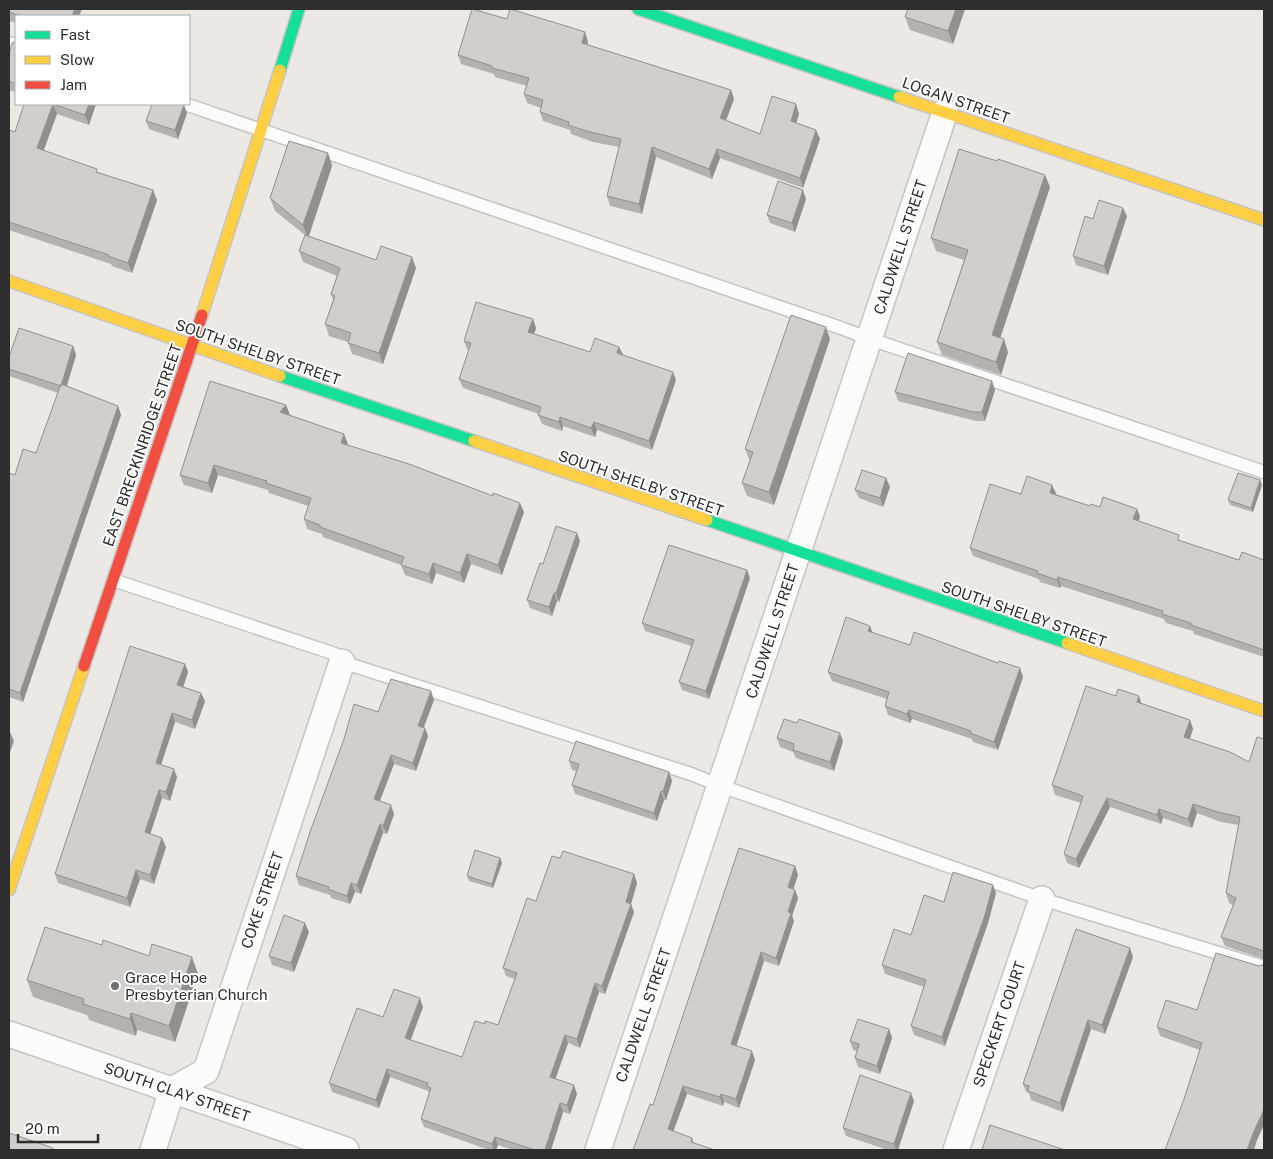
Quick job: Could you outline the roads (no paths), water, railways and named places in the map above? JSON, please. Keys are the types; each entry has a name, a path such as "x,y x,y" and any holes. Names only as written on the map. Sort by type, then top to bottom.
{"main road":[{"name":"EAST BRECKINRIDGE STREET","path":"9,890 192,346 259,130 299,9"},
{"name":"LOGAN STREET","path":"638,9 1264,220"},
{"name":"SOUTH SHELBY STREET","path":"9,281 192,346 799,551 1264,711"}],"street":[{"name":"CALDWELL STREET","path":"598,1150 945,112"},
{"name":"COKE STREET","path":"172,1090 206,1071 342,662"},
{"name":"SPECKERT COURT","path":"956,1150 1042,899"},
{"name":"SOUTH CLAY STREET","path":"9,1034 346,1150"},
{"path":"153,1150 172,1090"}],"lane":[{"path":"188,105 1264,472"},
{"path":"113,580 335,654 342,662 691,774 1042,899 1264,967"}],"place":[{"name":"Grace Hope Presbyterian Church","path":"115,986"}]}
